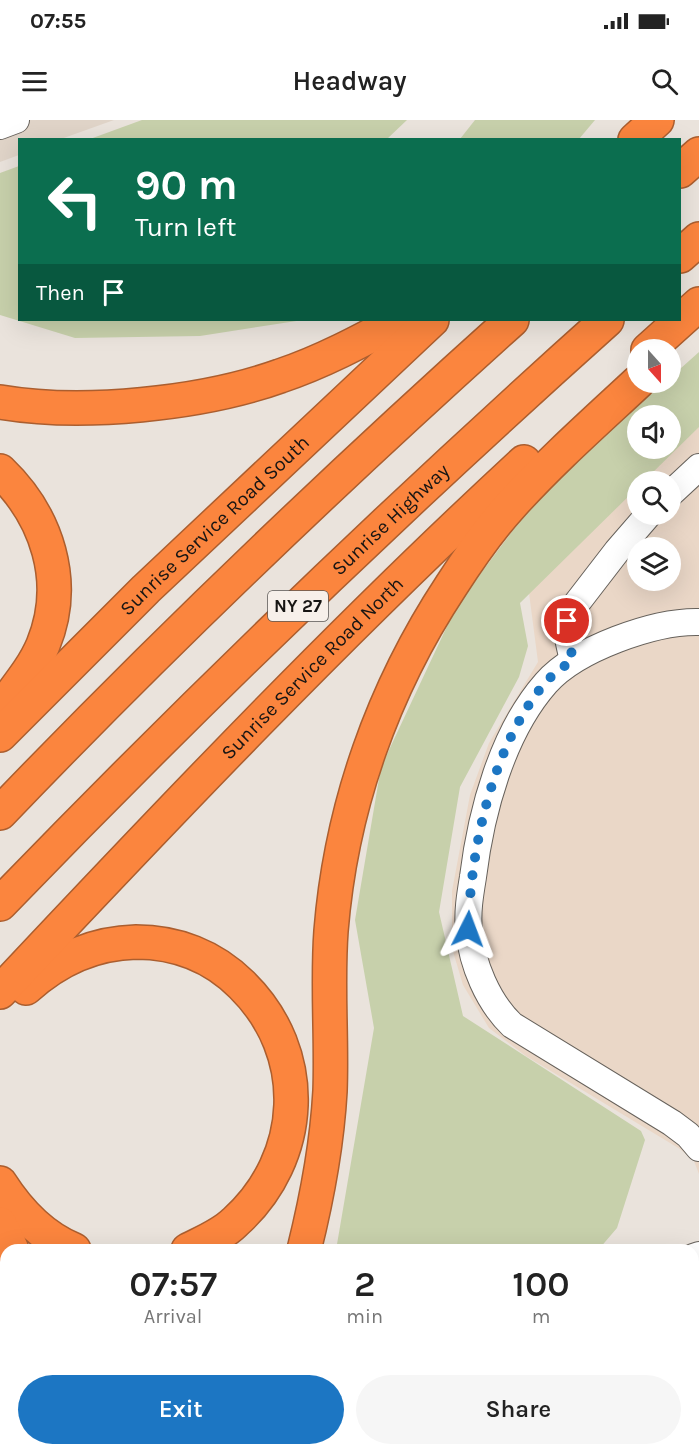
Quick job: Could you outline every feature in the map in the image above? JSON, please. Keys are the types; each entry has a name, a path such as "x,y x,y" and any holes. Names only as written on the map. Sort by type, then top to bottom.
{"highway":[{"path":"637,138 657,120"},
{"path":"681,170 699,154"},
{"path":"681,255 699,239"},
{"path":"681,320 699,304"},
{"path":"0,402 58,408 101,407 189,398 278,377 316,362 398,321"},
{"name":"Sunrise Service Road South","path":"0,735 155,581 431,321"},
{"path":"0,813 261,554 511,321"},
{"name":"Sunrise Highway","path":"0,904 174,728 302,603 500,416 606,321"},
{"path":"660,339 680,321"},
{"path":"681,340 699,321"},
{"name":"Sunrise Service Road North","path":"0,992 175,805 338,642 507,478 627,369"},
{"path":"305,1244 323,1154 330,1091 330,943 335,886 344,840 366,758 397,679 417,640 489,531 542,473 627,392"},
{"path":"0,471 15,485 41,526 50,550 55,576 50,626 42,647 32,666 0,710"},
{"path":"0,1011 48,969 63,959 104,945 128,942 173,945 197,953 219,965 252,994 268,1016 287,1062 292,1111 288,1136 272,1175 253,1205 234,1224 201,1244"},
{"path":"0,1183 10,1199 28,1218 45,1234 63,1244"},
{"path":"0,1224 9,1244"}],"street":[{"path":"0,126 16,120"},
{"path":"681,484 699,467"},
{"path":"573,660 567,631 570,612 639,525"},
{"path":"699,622 684,621 643,630 573,660 546,682 510,739 492,788 482,823 469,905 468,929 472,953 496,1007 512,1025 672,1123 699,1148"}],"shaded area":[{"path":"0,120 114,120 64,138 18,138 18,155 0,162"},
{"path":"699,413 699,1174 694,1161 680,1149 526,1056 489,1028 463,985 452,948 452,891 470,795 489,743 538,662 529,593 585,519 627,484 627,525 681,525 681,471 642,471 657,459 681,459 681,435"}],"green space":[{"path":"142,120 407,120 388,138 93,138"},
{"path":"475,120 595,120 580,138 461,138"},
{"path":"18,166 18,321 0,315 0,173"},
{"path":"20,321 297,321 200,336 75,338"},
{"path":"699,352 699,427 681,445 681,405 639,405 653,393 681,393 681,368"},
{"path":"627,415 627,459 666,459 654,471 627,471 627,498 520,603 528,646 519,677 460,787 439,912 463,1016 641,1131 645,1140 617,1228 603,1244 337,1244 374,1028 355,920 381,767 457,605 546,486"}],"route":[{"path":"468,929 475,863 482,823 492,788 510,739 531,703 546,682 573,660 567,621"}]}
